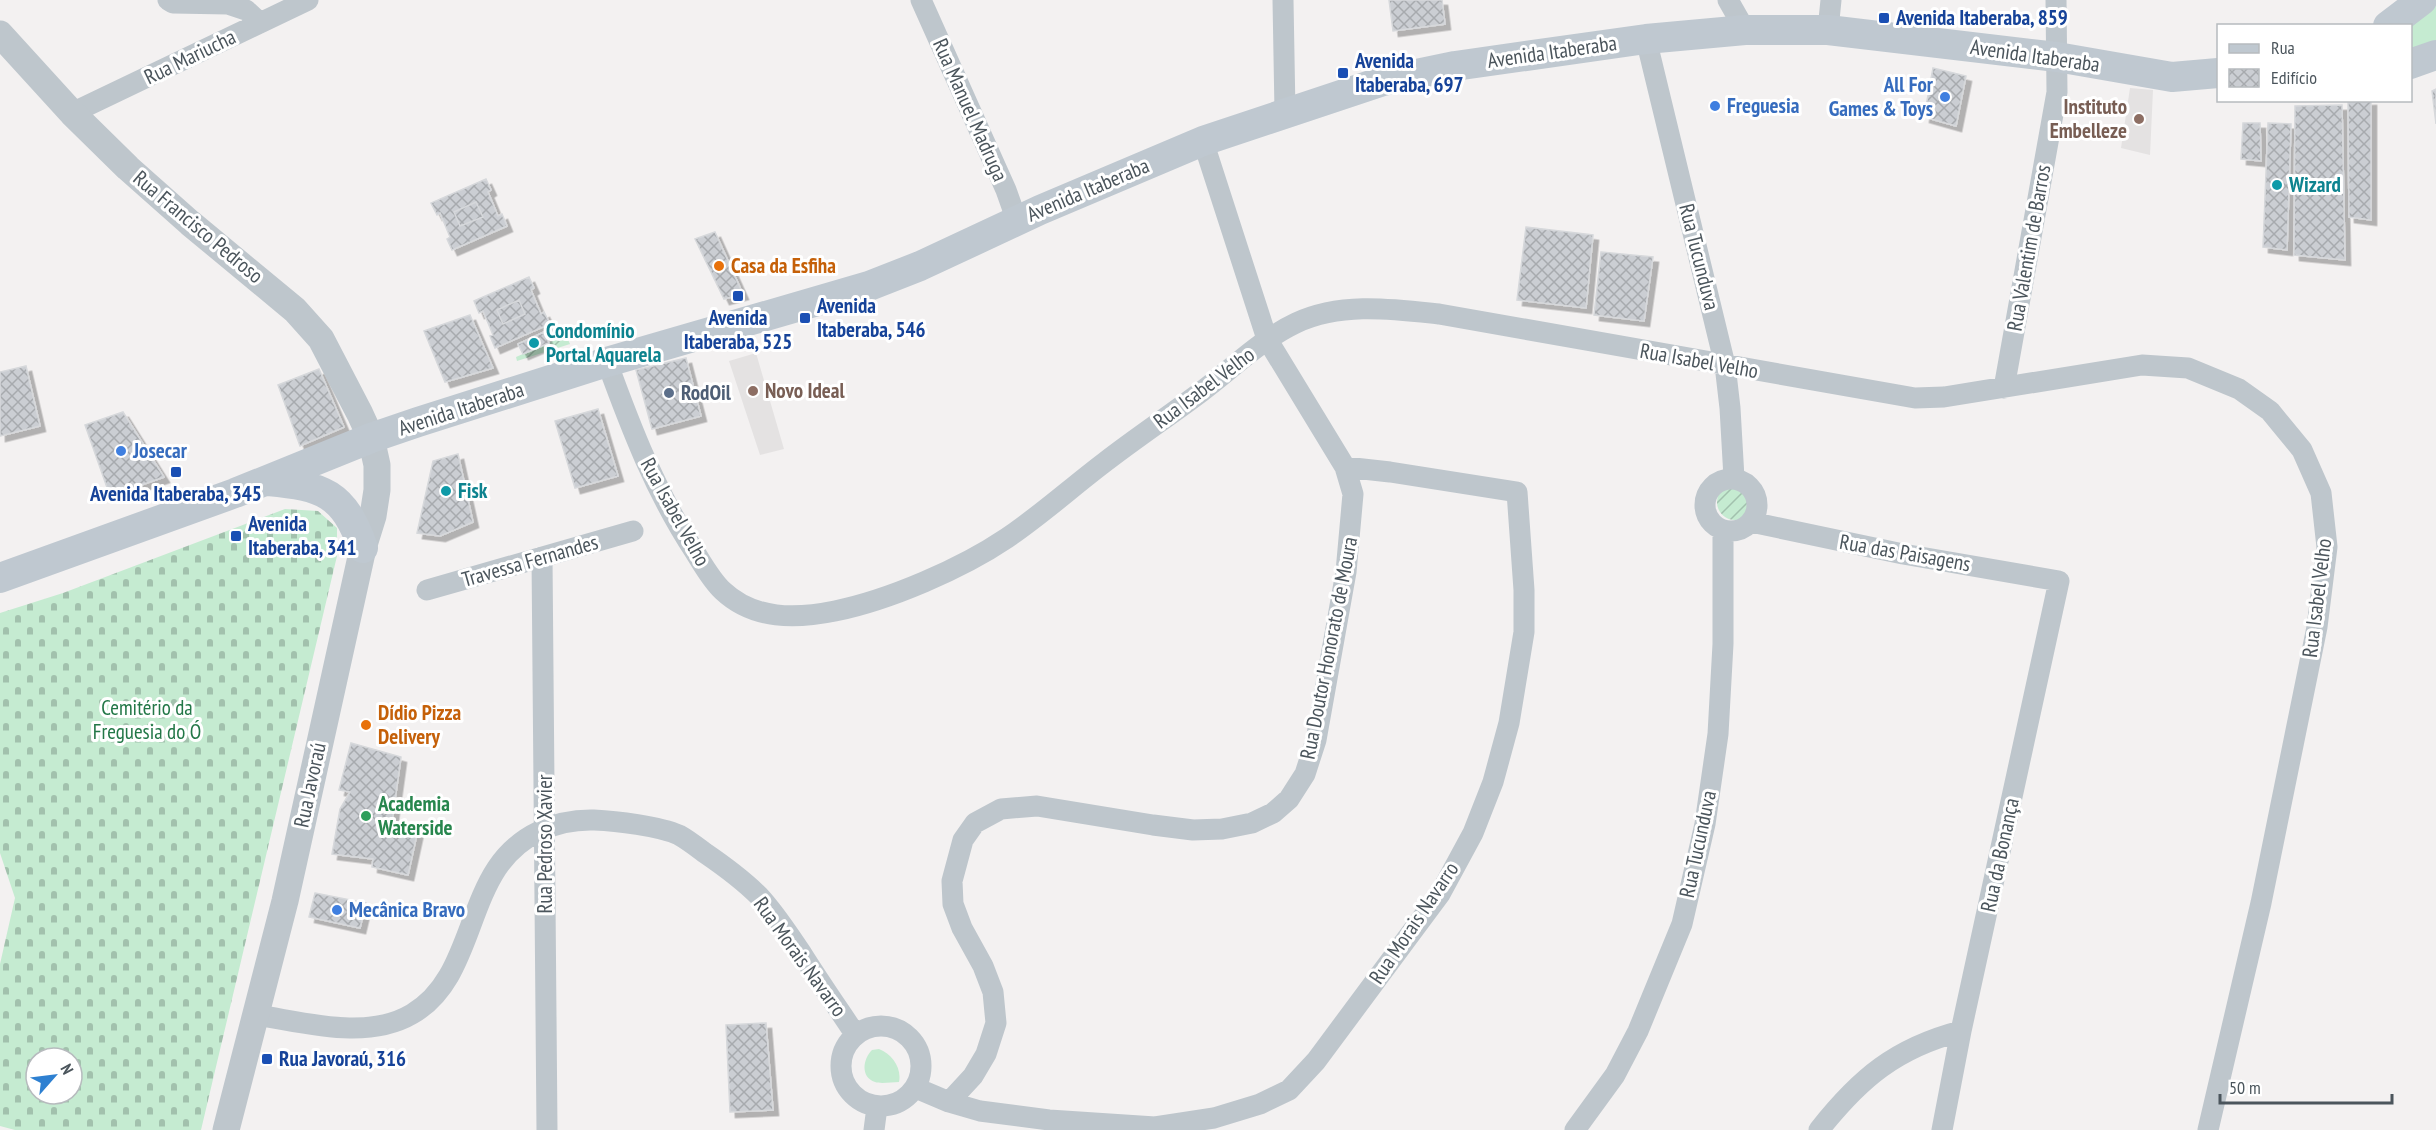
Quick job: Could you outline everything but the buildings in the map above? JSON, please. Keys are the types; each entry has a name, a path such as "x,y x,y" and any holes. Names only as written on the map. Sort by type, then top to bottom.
{"main road":[{"path":"2391,24 2422,0"},
{"name":"Avenida Itaberaba","path":"0,578 268,481 371,438 607,362 869,286 920,266 1017,221 1203,141 1383,81 1455,66 1646,39 1745,30 1828,30 2057,57 2172,77 2217,74"},
{"path":"2412,63 2436,55"},
{"path":"268,481 300,483 321,489 340,503 355,525 363,548"}],"street":[{"path":"168,0 173,3 228,4 246,10 260,23"},
{"name":"Rua Mariucha","path":"72,113 308,0"},
{"name":"Rua Manuel Madruga","path":"921,0 1006,190 1017,221"},
{"path":"1283,0 1286,112"},
{"path":"1728,0 1745,30"},
{"path":"1828,30 1831,0"},
{"name":"Rua Valentim de Barros","path":"2004,388 2057,92 2056,0"},
{"name":"Rua Francisco Pedroso","path":"0,34 72,113 128,168 295,310 321,339 339,370 371,438"},
{"name":"Rua Tucunduva","path":"1646,39 1725,365 1734,478"},
{"name":"Rua Doutor Honorato de Moura","path":"949,1102 973,1076 986,1054 996,1023 990,984 952,904 952,881 963,840 975,823 1001,809 1037,806 1193,830 1222,829 1252,823 1273,813 1289,799 1305,774 1316,740 1346,572 1353,494 1345,467 1267,339 1203,141"},
{"name":"Rua Isabel Velho","path":"607,362 633,434 678,526 722,591 744,606 774,616 813,616 859,607 961,566 1008,537 1107,460 1203,391 1267,339 1299,322 1340,311 1382,308 1439,314 1916,398 1944,397 2142,365 2188,368 2239,389 2270,411 2302,450 2321,493 2327,547 2317,627 2261,903 2208,1130"},
{"name":"Rua Javoraú","path":"226,1130 285,901 363,548 373,516 377,490 377,465 371,438"},
{"name":"Rua Morais Navarro","path":"916,1088 949,1102 980,1111 1038,1119 1155,1127 1214,1118 1260,1104 1289,1090 1316,1061 1440,894 1473,833 1493,782 1509,723 1524,632 1524,590 1517,492 1390,471 1345,467"},
{"path":"1734,478 1750,486 1755,493 1757,510 1752,522 1740,530 1723,530 1716,526 1706,513 1706,495 1717,482 1734,478"},
{"name":"Rua das Paisagens","path":"1752,522 1903,554 2059,581"},
{"name":"Rua Tucunduva","path":"1575,1130 1615,1075 1638,1031 1682,924 1705,824 1718,734 1723,644 1723,530"},
{"name":"Travessa Fernandes","path":"428,590 633,531"},
{"name":"Rua Pedroso Xavier","path":"542,557 547,1130"},
{"name":"Rua da Bonança","path":"1942,1130 1960,1031 2059,581"},
{"name":"Rua Morais Navarro","path":"256,1015 357,1028 382,1025 410,1016 431,1001 448,979 497,867 517,846 545,827 578,819 620,821 678,835 725,866 760,897 781,924 855,1034"},
{"path":"876,1025 898,1028 915,1043 922,1066 916,1088 899,1103 877,1107 859,1100 846,1087 840,1068 843,1050 855,1034 876,1025"},
{"path":"1819,1130 1837,1107 1874,1072 1908,1049 1960,1031"},
{"path":"874,1130 877,1107"}],"shaded area":[{"name":"Instituto Embelleze","path":"2130,88 2153,90 2150,155 2121,148"},
{"name":"Novo Ideal","path":"756,353 784,449 760,455 729,361"}],"green space":[{"path":"2436,0 2436,55 2412,64 2412,24"},
{"path":"566,335 570,344 517,361 516,357"},
{"path":"1735,484 1747,490 1753,502 1747,514 1735,520 1723,514 1717,502 1723,490"},
{"name":"Cemitério da Freguesia do Ó","path":"285,509 318,511 337,528 337,556 201,1130 15,1130 0,1126 0,964 15,898 0,853 0,613 63,593"},
{"path":"879,1049 895,1062 900,1077 899,1082 877,1083 867,1076 864,1068 867,1058 872,1050"}],"place":[{"name":"Avenida Itaberaba, 859","path":"1884,18"},
{"name":"Avenida Itaberaba, 697","path":"1343,73"},
{"name":"All For Games & Toys","path":"1945,97"},
{"name":"Freguesia","path":"1715,106"},
{"name":"Instituto Embelleze","path":"2139,119"},
{"name":"Wizard","path":"2277,185"},
{"name":"Casa da Esfiha","path":"719,266"},
{"name":"Avenida Itaberaba, 525","path":"738,296"},
{"name":"Avenida Itaberaba, 546","path":"805,318"},
{"name":"Condomínio Portal Aquarela","path":"534,343"},
{"name":"Novo Ideal","path":"753,391"},
{"name":"RodOil","path":"669,393"},
{"name":"Josecar","path":"121,451"},
{"name":"Avenida Itaberaba, 345","path":"176,472"},
{"name":"Fisk","path":"446,491"},
{"name":"Avenida Itaberaba, 341","path":"236,536"},
{"name":"Dídio Pizza Delivery","path":"366,725"},
{"name":"Academia Waterside","path":"366,816"},
{"name":"Mecânica Bravo","path":"337,910"},
{"name":"Rua Javoraú, 316","path":"267,1059"}]}
